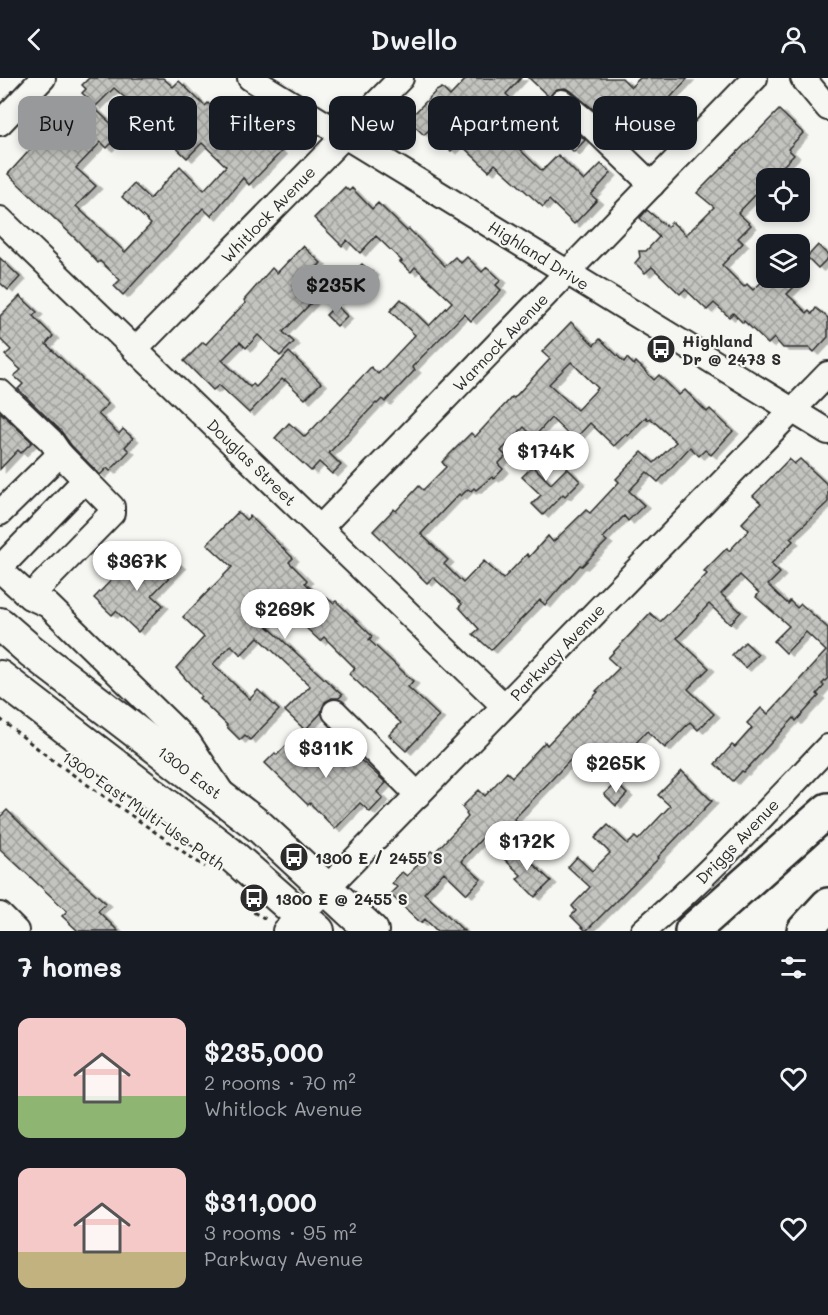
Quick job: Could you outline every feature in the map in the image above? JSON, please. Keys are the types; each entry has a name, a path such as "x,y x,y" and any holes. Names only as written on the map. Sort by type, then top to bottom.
{"highway":[{"path":"692,931 828,810"},
{"path":"804,931 828,905"}],"main road":[{"name":"1300 East","path":"0,624 31,651 226,800 285,849 372,931"},
{"path":"0,677 204,833 294,925"}],"street":[{"path":"0,123 43,78"},
{"name":"Highland Drive","path":"250,78 329,126"},
{"name":"Whitlock Avenue","path":"384,96 401,78"},
{"name":"Warnock Avenue","path":"320,528 755,78"},
{"path":"803,78 828,108"},
{"path":"823,78 828,84"},
{"path":"581,117 652,185"},
{"name":"Whitlock Avenue","path":"135,350 331,150"},
{"name":"Highland Drive","path":"368,150 828,432"},
{"name":"Douglas Street","path":"0,219 504,706"},
{"name":"Parkway Avenue","path":"294,925 327,888 828,374"},
{"path":"0,392 51,441 60,454 112,507 112,513 30,597"},
{"path":"0,513 60,454"},
{"path":"85,480 0,569 30,597 48,605 189,742 226,800"},
{"path":"335,712 418,795"},
{"name":"Driggs Avenue","path":"643,931 708,871 828,747"},
{"path":"0,915 16,931"}],"path":[{"name":"1300 East Multi-Use Path","path":"0,719 55,762 210,870"},
{"path":"237,891 251,910 294,925"}],"building":[{"path":"89,78 163,78 173,87 179,81 195,96 123,96 114,88 96,106 96,96 85,96 82,93 86,89 82,85"},
{"path":"467,78 521,78 506,94 508,96 450,96"},
{"path":"529,78 622,78 631,87 640,78 688,78 672,96 593,96 593,109 581,99 581,96 565,88 557,89 548,96"},
{"path":"442,88 450,96 431,96 436,91"},
{"path":"197,98 205,106 209,104 209,150 202,143 197,148"},
{"path":"428,99 428,131 424,135 416,128 416,112"},
{"path":"96,109 108,121 108,147 101,142 96,147"},
{"path":"779,110 803,133 788,149 794,155 781,168 756,168 756,194 738,213 751,225 738,238 743,243 722,265 744,287 747,284 753,290 756,287 793,288 787,294 807,313 809,311 812,314 816,308 828,318 828,337 814,352 810,348 783,348 774,338 768,344 733,313 729,317 714,303 707,310 685,289 680,294 652,267 645,273 635,263 640,257 639,251 646,251 659,237 640,218 645,212 647,210 667,227 672,222 686,235 714,207 697,193"},
{"path":"30,150 93,150 76,168 96,186 76,206 125,252 151,224 122,197 134,184 150,199 180,166 204,190 226,166 209,150 279,150 281,152 249,185 243,178 211,216 203,208 123,295 114,286 120,280 100,261 98,263 8,174"},
{"path":"179,150 195,150 187,158"},
{"path":"466,150 520,150 542,171 558,155 584,181 601,164 611,173 591,195 597,200 574,224 549,200 543,207 495,164 489,171"},
{"path":"345,187 349,191 352,188 372,209 378,203 407,231 409,229 445,266 455,257 461,263 467,257 482,272 487,267 501,280 496,285 501,290 471,321 464,314 412,367 415,370 385,402 382,399 376,403 329,453 341,465 332,474 319,462 311,471 275,438 289,423 305,437 371,367 378,374 415,335 390,311 401,299 429,326 452,302 415,267 411,272 376,236 360,253 347,240 342,246 314,218"},
{"path":"818,245 828,255 828,258 818,268 810,260 810,254"},
{"path":"303,246 321,263 302,283 308,289 304,294 312,302 283,332 294,342 280,356 258,335 246,348 240,342 222,360 250,387 253,384 256,387 289,352 321,383 305,399 282,379 249,413 219,385 213,390 184,361 203,342 206,344 246,303 244,300 272,268 277,273"},
{"path":"0,258 20,277 8,290 0,283"},
{"path":"362,264 373,273 362,284 352,274"},
{"path":"20,296 37,312 33,316 53,336 46,344 108,404 98,414 119,434 123,429 133,438 125,447 129,451 110,471 107,468 100,475 71,445 61,431 18,389 23,384 14,376 21,370 5,355 11,350 0,339 0,316"},
{"path":"336,305 347,316 337,326 326,315"},
{"path":"571,322 594,345 600,339 624,362 627,358 634,365 636,362 654,380 659,375 679,395 685,390 707,412 710,409 733,431 711,455 705,450 699,456 690,447 658,482 647,472 629,491 644,505 628,521 624,516 603,538 607,541 582,566 580,565 545,605 540,600 491,650 473,634 479,629 459,607 462,604 433,577 427,583 373,531 419,486 423,490 446,467 442,462 471,433 475,437 512,397 514,398 550,359 542,352","holes":["571,362 598,388 577,410 549,384","646,417 676,442 654,463 642,452 616,479 619,482 590,513 586,510 553,542 548,536 529,557 527,554 503,579 484,561 463,583 444,564 448,560 421,534 459,494 461,496 468,489 476,490 492,477 494,479 503,469 498,464 506,456 501,451 524,427 534,437 551,418 574,440 590,423 614,446 626,434 628,436"]},
{"path":"0,412 32,442 21,453 18,450 0,469"},
{"path":"789,459 794,464 800,459 828,485 828,502 790,538 793,541 771,564 780,573 768,585 788,604 790,601 797,608 801,604 828,628 828,678 817,694 819,696 796,721 794,718 733,781 715,764 752,728 747,723 761,708 768,714 826,651 806,632 786,653 774,641 789,626 756,597 759,593 740,575 721,594 741,612 730,624 709,604 677,638 709,668 688,689 714,714 698,730 690,722 665,748 647,731 617,763 601,748 596,753 592,749 581,760 575,755 514,819 518,823 497,845 486,834 461,861 481,879 467,894 444,872 424,893 464,931 437,931 425,919 421,923 390,894 397,887 392,883 402,872 407,876 431,851 434,853 468,817 462,807 479,790 485,796 507,772 512,777 545,742 547,745 598,692 596,691 619,668 608,658 650,613 660,622 707,574 704,571 727,548 729,551 749,530 742,523 761,503 753,496"},
{"path":"533,466 551,484 567,468 580,481 565,496 563,494 543,515 532,504 541,495 522,477"},
{"path":"238,512 246,520 250,516 293,558 289,562 307,580 305,583 323,600 326,597 333,603 336,601 372,636 369,640 413,681 408,687 439,716 406,751 389,735 401,723 349,674 355,668 324,637 320,641 284,607 266,625 342,695 325,702 321,713 305,730 285,711 310,686 258,637 241,655 231,645 213,664 250,699 258,690 279,710 250,740 245,735 240,740 199,698 201,696 176,668 204,637 183,617 232,567 207,544"},
{"path":"164,551 180,566 152,595 163,605 138,632 116,611 112,615 94,598 127,564 140,577"},
{"path":"745,642 758,654 745,668 732,655"},
{"path":"302,729 332,759 335,755 344,765 354,754 386,783 377,792 383,798 370,812 360,803 335,829 265,763 275,753 277,755"},
{"path":"682,771 712,801 586,931 571,916 576,911 572,906 590,887 568,867 577,857 592,871 610,853 595,838 608,825 628,844 635,837 638,840 670,806 658,795"},
{"path":"616,783 627,794 616,806 604,794"},
{"path":"7,810 61,864 106,903 98,911 118,931 78,931 62,916 67,911 0,849 0,817"},
{"path":"514,846 551,881 535,897 517,879 521,875 503,858"}],"place":[{"name":"Highland Dr @ 2473 S","path":"661,349"},
{"name":"1300 E / 2455 S","path":"294,857"},
{"name":"1300 E @ 2455 S","path":"254,898"}]}
